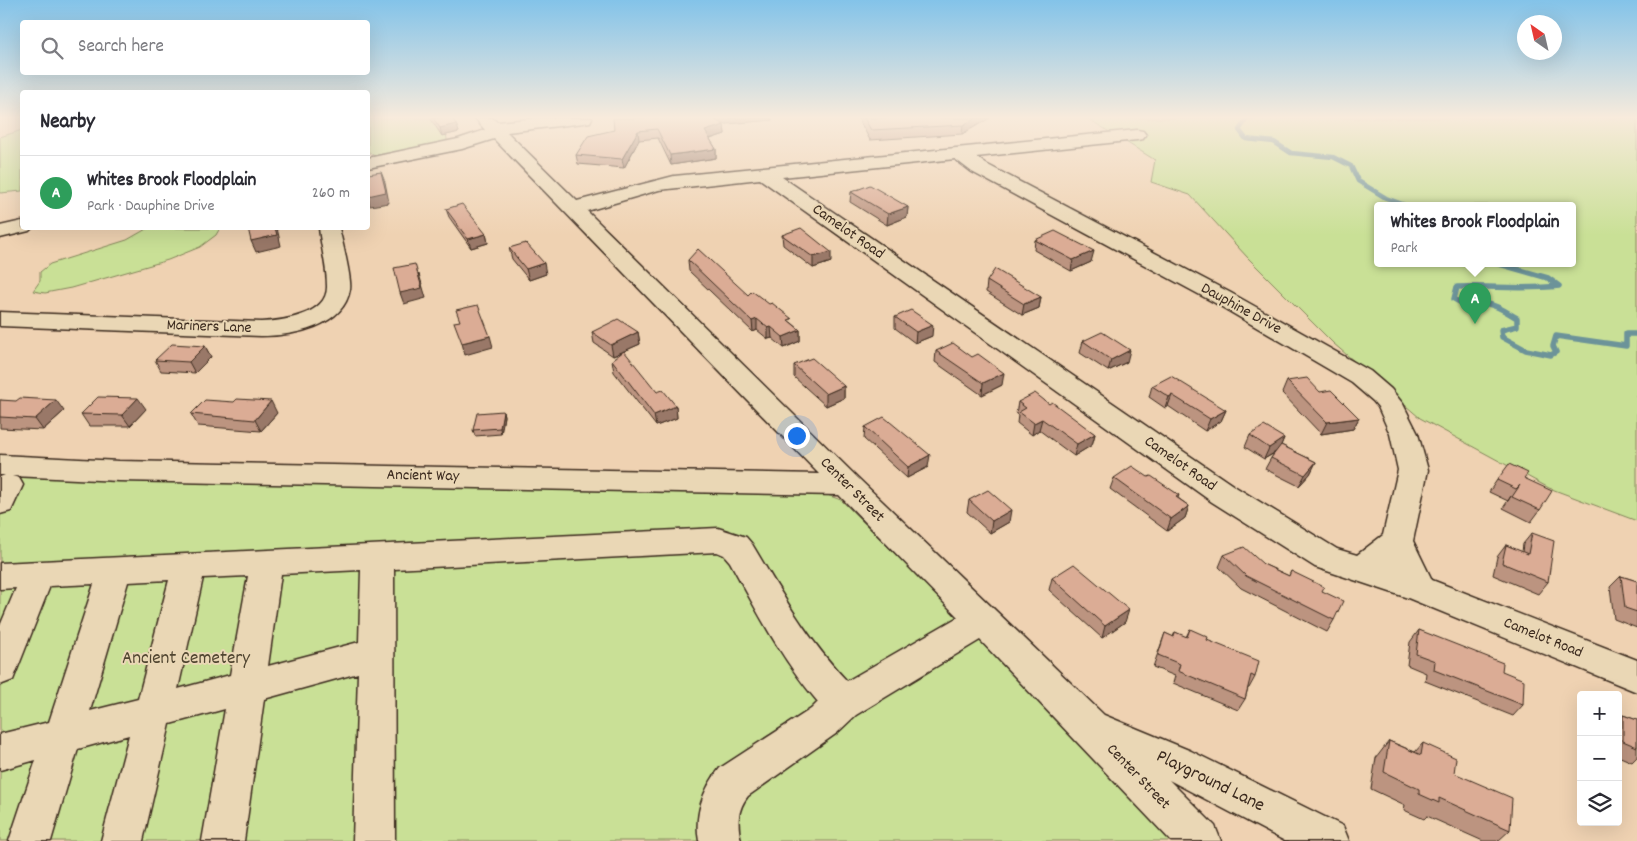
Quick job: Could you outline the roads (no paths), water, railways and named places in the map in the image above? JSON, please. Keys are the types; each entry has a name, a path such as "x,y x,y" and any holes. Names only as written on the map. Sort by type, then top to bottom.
{"street":[{"path":"370,163 396,157"},
{"name":"Center Street","path":"522,157 846,485 1089,726 1200,841"},
{"path":"572,209 657,185 928,157"},
{"name":"Dauphine Drive","path":"964,157 978,168 1223,298 1321,353 1361,377 1382,395 1390,404 1404,434 1413,470 1397,541"},
{"name":"Camelot Road","path":"765,174 1223,494 1326,558 1420,590 1637,676"},
{"path":"0,232 20,227"},
{"name":"Mariners Lane","path":"0,319 262,329 290,327 321,314 327,310 337,296 339,288 329,230"},
{"name":"Ancient Way","path":"3,484 119,471 846,485"},
{"path":"0,576 718,540 728,542 742,553 780,623 796,647 843,703"},
{"path":"1361,570 1397,541 1420,590"},
{"path":"374,841 378,557"},
{"path":"223,841 266,563"},
{"path":"122,841 189,567"},
{"path":"30,841 115,570"},
{"path":"0,669 38,574"},
{"path":"720,841 717,829 718,816 721,803 730,787 824,721 843,703 983,620"},
{"path":"0,752 377,653"},
{"name":"Playground Lane","path":"1089,726 1177,764 1328,841"}],"waterway":[{"path":"1333,157 1351,166 1358,181 1386,198 1397,202"},
{"path":"1510,267 1548,278 1559,286 1534,288 1457,287 1454,299 1464,304 1492,305 1517,318 1517,326 1501,330 1502,337 1526,350 1551,355 1556,352 1553,346 1556,336 1626,346 1626,334 1637,334"}],"place":[{"name":"Whites Brook Floodplain","path":"1475,324"}],"park label":[{"name":"Ancient Cemetery","path":"186,659"}]}
